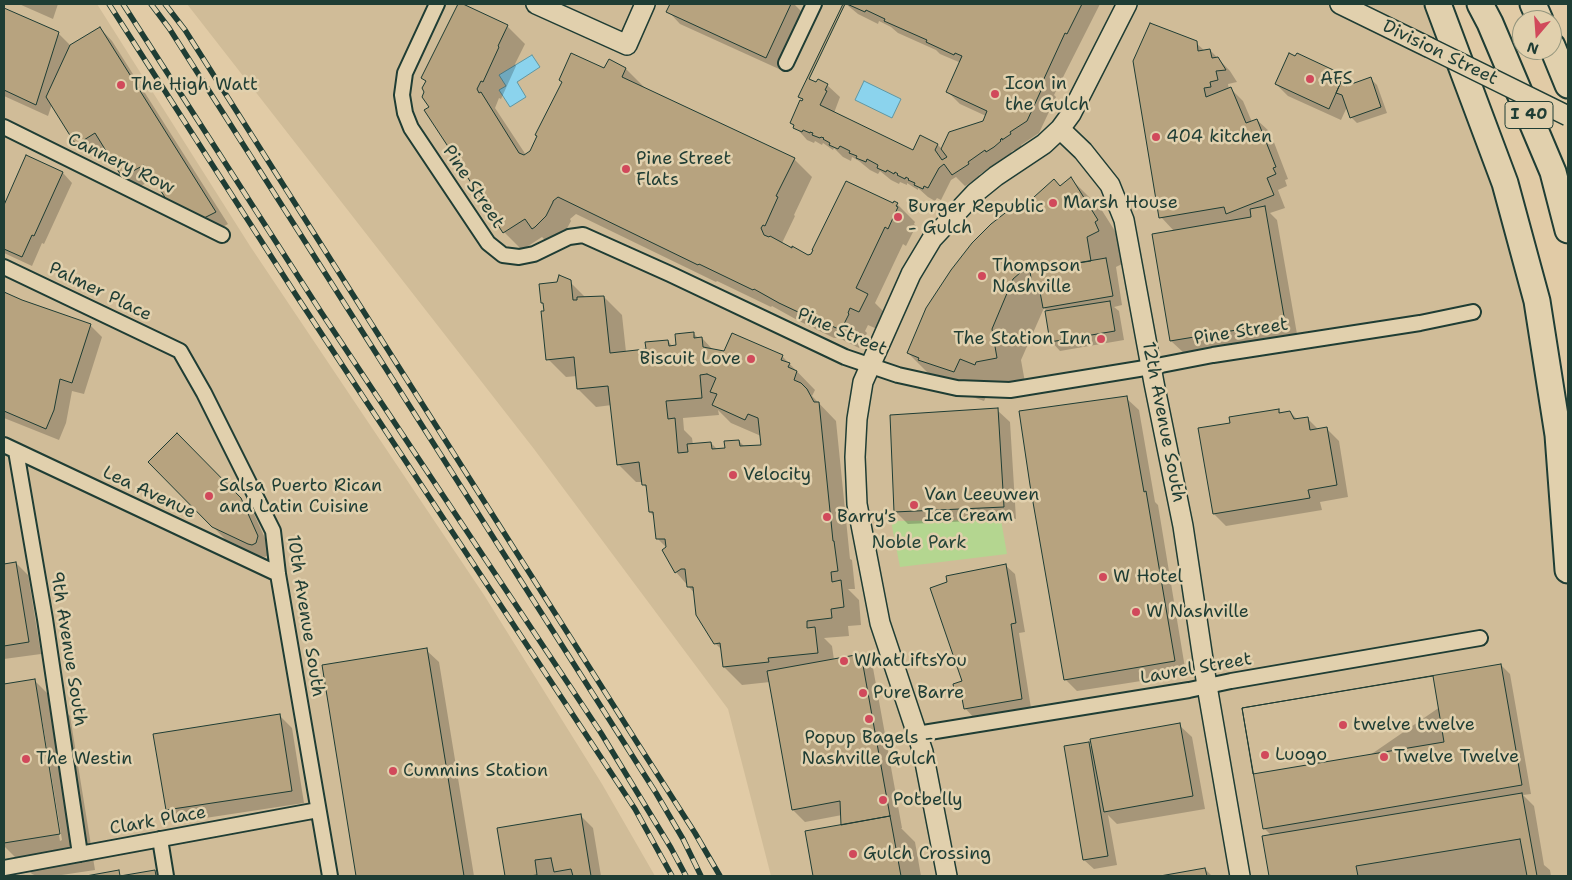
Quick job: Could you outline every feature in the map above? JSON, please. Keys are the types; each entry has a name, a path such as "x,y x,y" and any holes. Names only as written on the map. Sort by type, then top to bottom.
{"highway":[{"path":"1438,4 1505,183 1537,301 1558,435 1568,570"},
{"name":"I 40","path":"1480,4 1490,23 1553,172 1568,230"},
{"name":"I 40","path":"1558,60 1568,85"}],"main road":[{"path":"536,4 627,45 645,4"},
{"path":"947,876 917,734 880,624 857,504 856,418 863,382 911,274 932,240 975,193 996,176 1044,144 1060,129 1071,114 1127,4"},
{"name":"Division Street","path":"1340,4 1568,116"},
{"name":"12th Avenue South","path":"1060,129 1083,151 1110,185 1124,220 1183,526 1207,686 1240,876"}],"street":[{"name":"Pine Street","path":"437,4 405,73 402,95 405,113 411,128 488,243 503,255 519,257 534,254 569,237 583,235 662,270 845,357 898,375 957,388 1010,390 1473,312"},
{"path":"786,63 814,4"},
{"name":"Cannery Row","path":"4,127 222,235"},
{"name":"Palmer Place","path":"4,267 180,352"},
{"name":"10th Avenue South","path":"180,352 222,428 273,531 278,574 330,876"},
{"name":"Lea Avenue","path":"10,448 278,574"},
{"name":"9th Avenue South","path":"10,448 45,619 80,854"},
{"name":"Laurel Street","path":"917,734 1189,690 1480,638"},
{"name":"Clark Place","path":"4,868 318,810"},
{"path":"160,839 166,876"}],"shaded area":[{"path":"4,4 97,4 250,246 484,595 602,784 655,876 4,876"},
{"path":"187,4 1438,4 1568,436 1568,876 771,876 728,709 534,449"}],"green space":[{"name":"Noble Park","path":"1001,520 1007,554 900,567 891,521"}],"water":[{"path":"532,55 540,67 517,82 526,97 510,107 499,90 506,86 499,75"},
{"path":"864,81 901,99 892,118 855,100"}],"building":[{"name":"Pine Street Flats","path":"458,4 463,4 508,25 483,82 481,81 477,89 479,93 481,92 519,153 524,155 530,151 537,136 535,135 562,82 559,80 571,53 604,68 609,59 626,68 622,77 795,158 776,196 778,197 765,226 763,225 761,228 764,235 770,236 792,248 792,246 808,255 811,254 846,181 893,203 894,201 898,203 888,229 885,227 856,288 868,294 859,312 850,308 841,330 815,320 754,289 698,265 558,197 553,201 546,216 532,229 525,219 503,233 450,147 424,110 429,107 422,97 424,92 422,88 426,81 421,78"},
{"path":"670,4 791,4 766,58 666,12"},
{"name":"Icon in the Gulch","path":"843,4 845,4 809,79 816,82 818,79 828,84 825,90 827,91 820,105 913,150 920,135 938,144 935,150 942,160 947,157 941,149 949,132 983,121 987,111 946,92 962,56 955,53 954,55 926,42 927,40 884,21 885,19 847,4 1082,4 1067,34 1065,33 1027,121 1010,132 1011,134 1002,140 1002,138 994,147 986,152 985,150 952,175 944,164 939,168 928,188 924,186 923,189 914,185 915,183 906,177 905,179 895,172 894,174 877,168 878,165 867,159 866,162 856,158 857,156 849,153 850,151 840,146 838,149 829,145 830,143 824,138 803,130 802,132 793,128 794,125 790,123 800,100 802,101 803,99 798,97"},
{"path":"4,8 59,32 36,105 4,90"},
{"path":"1150,23 1197,41 1198,51 1210,49 1212,58 1218,57 1226,70 1216,71 1218,80 1210,82 1211,87 1204,88 1206,97 1231,87 1246,123 1257,119 1276,167 1273,168 1276,174 1267,178 1274,195 1226,214 1224,207 1159,218 1133,61"},
{"path":"100,27 216,212 200,220 170,205 144,165 122,177 95,133 76,145 46,97 70,45"},
{"name":"AFS","path":"1289,53 1295,56 1297,53 1344,75 1329,109 1275,84"},
{"path":"1344,75 1346,86 1371,77 1381,107 1350,118 1342,95 1336,93"},
{"path":"26,155 63,172 34,236 32,235 22,257 4,249 4,205"},
{"name":"Thompson Nashville","path":"1071,177 1098,220 1095,222 1099,231 1087,237 1091,261 1021,272 1013,279 992,329 997,358 976,362 975,365 960,359 954,372 918,360 919,358 907,353 926,308 951,270 972,243 991,224 1018,203 1024,211 1027,209 1024,206 1054,179 1060,186"},
{"path":"1265,206 1285,322 1170,341 1152,234 1251,217 1250,209"},
{"path":"1106,258 1113,296 1043,308 1040,292 1033,293 1030,271"},
{"name":"Velocity","path":"559,275 571,280 573,300 577,300 577,297 604,296 610,353 646,349 645,342 668,340 669,346 676,345 675,334 694,332 694,338 702,337 703,347 724,351 732,333 783,355 781,360 790,363 788,367 797,371 794,380 801,383 807,389 814,402 819,402 833,541 838,571 831,572 832,582 841,580 844,607 831,609 832,618 807,621 807,628 815,627 818,653 768,658 769,662 723,667 720,643 714,644 696,615 693,587 687,587 685,569 675,573 662,550 666,547 665,539 656,539 653,512 649,512 646,485 642,485 639,462 617,465 608,386 577,389 574,357 546,360 541,311 544,311 539,284 557,282","holes":["707,374 716,378 710,392 717,394 712,405 745,420 748,414 758,418 761,445 740,446 739,440 724,441 725,448 712,449 711,442 687,444 688,452 678,453 675,418 668,419 666,401 702,398 700,375"]},
{"path":"4,292 91,324 72,383 60,379 54,410 46,429 4,411"},
{"path":"1110,301 1115,331 1050,342 1045,311"},
{"name":"W Hotel","path":"1127,396 1144,492 1146,491 1175,661 1064,680 1019,411"},
{"path":"998,408 1004,507 894,512 890,415"},
{"path":"1279,409 1279,413 1290,411 1294,419 1308,417 1310,430 1327,427 1337,485 1308,490 1310,498 1213,514 1198,428 1230,423 1229,417"},
{"path":"177,433 241,498 258,536 256,543 248,544 212,527 148,462"},
{"path":"16,562 29,642 4,646 4,564"},
{"path":"1006,564 1016,623 1011,624 1022,699 964,709 960,688 954,689 953,684 962,681 930,588 947,582 946,576"},
{"name":"Cummins Station","path":"427,648 464,876 356,876 322,665"},
{"path":"861,654 890,816 841,825 840,801 792,810 767,671"},
{"name":"Twelve Twelve","path":"1501,664 1522,785 1263,829 1242,708"},
{"name":"twelve twelve","path":"1433,676 1444,742 1253,774 1242,708"},
{"name":"The Westin","path":"35,679 60,834 4,843 4,684"},
{"path":"280,714 292,791 166,810 153,734"},
{"path":"1180,723 1193,796 1104,812 1090,739"},
{"path":"1089,742 1108,856 1083,860 1064,746"},
{"path":"1522,793 1537,876 1269,876 1262,836"},
{"path":"581,814 591,876 505,876 497,828"},
{"name":"Gulch Crossing","path":"890,816 901,876 813,876 805,831"},
{"path":"1520,839 1527,876 1358,876 1356,866"},
{"path":"551,858 554,872 571,869 573,876 529,876 537,875 535,860"},
{"path":"1205,868 1207,876 1160,876"},
{"path":"119,870 120,876 86,876"},
{"path":"155,870 156,876 120,876"}],"railway":[{"path":"109,4 296,295 635,809 672,876"},
{"path":"123,4 321,312 601,733 686,876"},
{"path":"151,4 169,28 656,793 683,839 701,876"},
{"path":"165,4 185,30 695,833 720,876"}],"place":[{"name":"AFS","path":"1310,79"},
{"name":"The High Watt","path":"121,85"},
{"name":"Icon in the Gulch","path":"995,94"},
{"name":"404 kitchen","path":"1156,137"},
{"name":"Pine Street Flats","path":"626,169"},
{"name":"Marsh House","path":"1053,203"},
{"name":"Burger Republic - Gulch","path":"898,217"},
{"name":"Thompson Nashville","path":"982,276"},
{"name":"The Station Inn","path":"1101,339"},
{"name":"Biscuit Love","path":"751,359"},
{"name":"Velocity","path":"733,475"},
{"name":"Salsa Puerto Rican and Latin Cuisine","path":"209,496"},
{"name":"Van Leeuwen Ice Cream","path":"914,505"},
{"name":"Barry's","path":"827,517"},
{"name":"W Hotel","path":"1103,577"},
{"name":"W Nashville","path":"1136,612"},
{"name":"WhatLiftsYou","path":"844,661"},
{"name":"Pure Barre","path":"863,693"},
{"name":"Popup Bagels - Nashville Gulch","path":"869,719"},
{"name":"twelve twelve","path":"1343,725"},
{"name":"Luogo","path":"1265,755"},
{"name":"Twelve Twelve","path":"1384,757"},
{"name":"The Westin","path":"26,759"},
{"name":"Cummins Station","path":"393,771"},
{"name":"Potbelly","path":"883,800"},
{"name":"Gulch Crossing","path":"853,854"}]}
